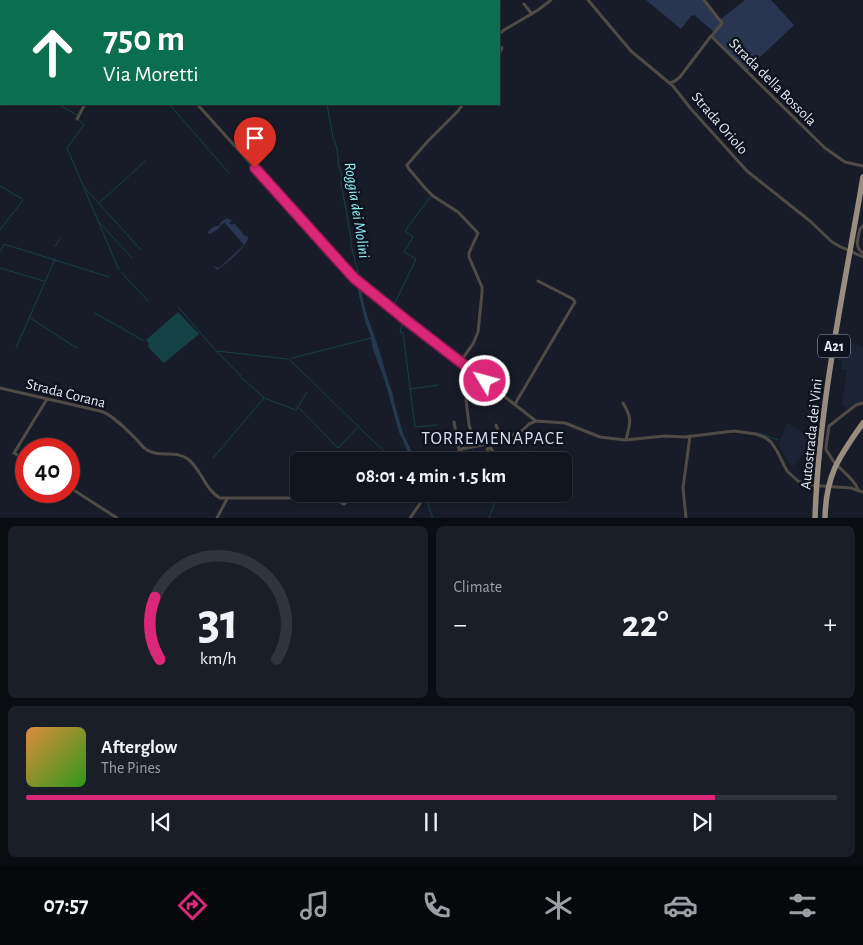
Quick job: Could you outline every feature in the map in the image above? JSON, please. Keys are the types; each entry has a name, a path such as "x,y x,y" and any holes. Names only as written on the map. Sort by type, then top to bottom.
{"highway":[{"name":"Autostrada dei Vini","path":"816,518 819,463 826,396 863,177"},
{"name":"Autostrada dei Vini","path":"816,518 828,397 863,191"},
{"path":"825,518 827,494 834,467 863,423"}],"street":[{"path":"500,33 551,0"},
{"name":"Strada Oriolo","path":"588,0 631,51 671,84 744,168 810,221 829,239 846,249 863,255"},
{"name":"Strada della Bossola","path":"704,0 722,23 711,36 825,148 846,162 863,166"},
{"path":"524,4 532,14"},
{"path":"671,84 690,64 711,36"},
{"path":"77,119 84,105"},
{"path":"198,105 360,283 536,421"},
{"path":"460,362 473,344 479,326 483,290 469,257 478,233 458,212 424,188 407,165 462,105"},
{"path":"863,226 860,228 857,248 863,255"},
{"path":"515,404 575,302 538,282"},
{"path":"473,372 466,400 469,424 476,446"},
{"name":"Strada Corana","path":"0,388 109,414 148,451 178,454 189,459 215,495 220,498 228,498"},
{"path":"23,438 47,399"},
{"path":"623,403 630,420 626,440"},
{"path":"858,489 834,461 826,447 829,426 856,405 863,403"},
{"path":"454,422 460,450 501,440 523,430 529,424 536,421 564,423 600,437 626,440 734,431 747,432 769,440 775,447 789,473 798,481 808,485 858,489 863,492"},
{"path":"496,425 501,440"},
{"path":"686,518 683,490 690,436"},
{"path":"488,444 488,451 491,448 493,452"},
{"path":"80,494 117,518"},
{"path":"217,518 228,498 290,498"},
{"path":"410,518 421,502"}],"shaded area":[{"path":"646,0 703,0 721,23 714,32 694,15 691,16 681,29"},
{"path":"745,0 771,0 794,25 747,71 713,36 719,27 721,19"},
{"path":"227,218 232,221 229,223 232,225 234,223 248,239 246,243 230,260 217,270 214,266 219,268 244,245 225,223 227,222 222,224 217,230 210,234 208,233"},
{"path":"359,284 361,285 366,310 403,433 412,452 408,452 399,432 385,381 373,349 358,291"},
{"path":"178,312 199,334 164,363 149,348 146,340"},
{"path":"841,340 863,347 863,400 849,410 842,404 847,370 841,369 842,361 838,360"},
{"path":"787,423 816,441 793,466 791,466 778,444"}],"waterway":[{"path":"60,105 77,115"},
{"path":"170,105 229,173"},
{"name":"Roggia dei Molini","path":"327,105 342,176 341,183 351,245 360,280"},
{"path":"78,119 83,124"},
{"path":"84,125 67,148 119,270"},
{"path":"131,174 145,161"},
{"path":"99,203 130,175"},
{"path":"0,186 22,199"},
{"path":"84,187 141,250"},
{"path":"393,307 416,259 404,252 413,237 405,231 431,196"},
{"path":"0,230 23,200"},
{"path":"99,222 132,258"},
{"path":"55,246 60,239"},
{"path":"0,252 4,244 109,277"},
{"path":"16,348 55,259"},
{"path":"0,268 44,281"},
{"path":"121,272 148,301"},
{"name":"Roggia dei Molini","path":"360,284 360,297 367,325 371,330 405,443 410,452"},
{"path":"179,308 216,351 241,376"},
{"path":"95,313 144,341"},
{"path":"30,318 77,348"},
{"path":"403,320 400,332 403,333 415,427 437,425"},
{"path":"292,358 371,338"},
{"path":"217,351 287,359"},
{"path":"289,359 385,452"},
{"path":"241,377 264,398"},
{"path":"411,389 438,385"},
{"path":"213,458 264,398 296,410 307,392"},
{"path":"299,408 338,448 357,428"},
{"path":"759,433 778,440"},
{"path":"338,502 343,505"},
{"name":"Roggia dei Molini","path":"428,502 433,518"},
{"path":"489,518 495,502"}],"district":[{"name":"TORREMENAPACE","path":"493,438"}],"route":[{"path":"255,168 354,278 485,381"}]}
